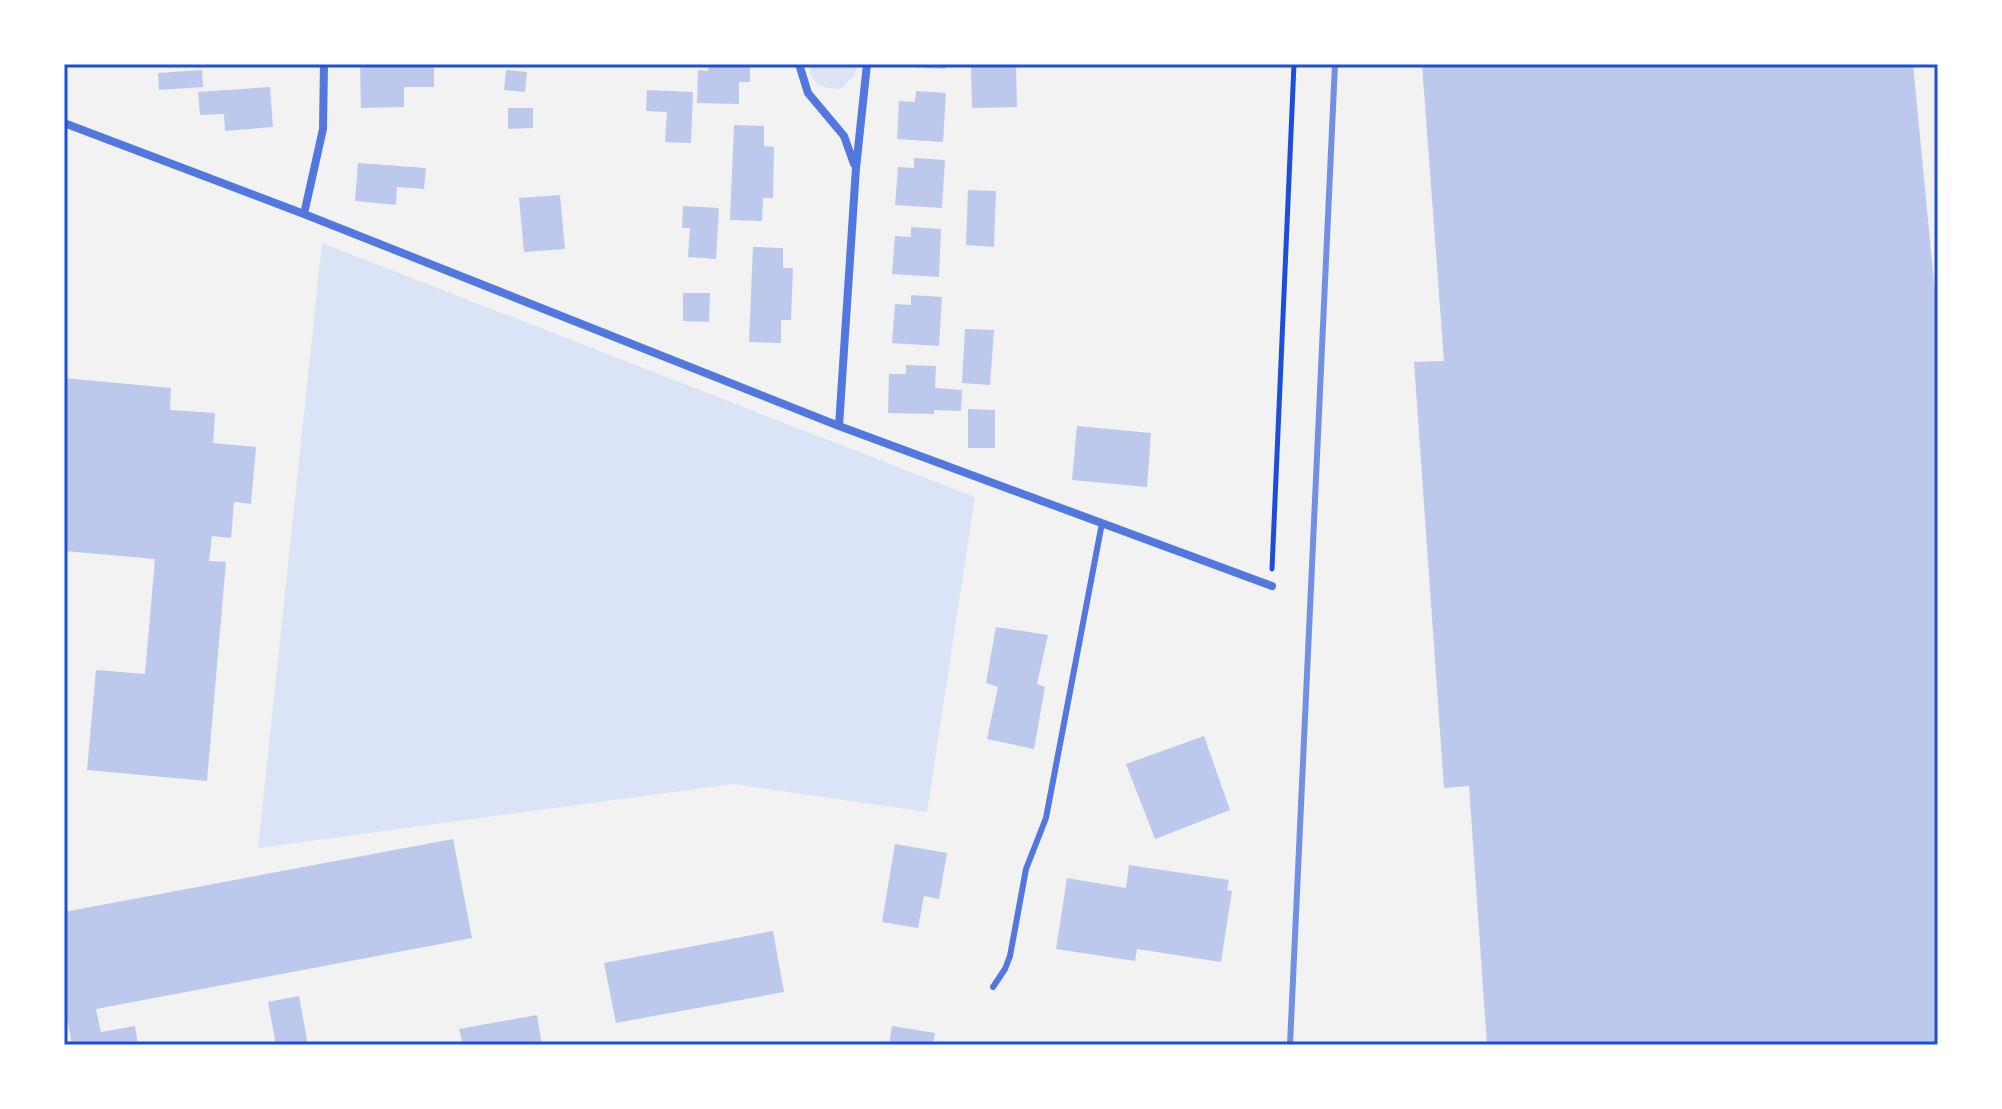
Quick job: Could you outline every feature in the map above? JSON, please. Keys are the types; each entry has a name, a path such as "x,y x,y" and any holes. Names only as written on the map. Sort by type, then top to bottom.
{"street":[{"path":"304,214 323,129 324,64"},
{"path":"799,64 808,93 844,136 856,168"},
{"path":"839,426 856,168 867,64"},
{"path":"64,123 304,214 839,426 1272,586"}],"lane":[{"path":"993,987 1010,956 1026,869 1046,818 1102,523"}],"path":[{"path":"1272,586 1294,64"}],"shaded area":[{"path":"808,64 857,64 854,76 841,89 818,84"},
{"path":"322,243 975,497 927,812 733,784 258,848"}],"building":[{"path":"434,64 434,87 404,87 404,107 361,108 360,65"},
{"path":"709,64 750,64 750,82 739,82 739,104 697,103 698,70 708,71"},
{"path":"896,64 946,64 945,69"},
{"path":"971,64 1016,64 1017,107 972,108"},
{"path":"1422,64 1913,64 1938,324 1938,1045 1487,1045 1469,786 1444,788 1414,362 1444,361"},
{"path":"202,70 203,87 159,90 158,73"},
{"path":"506,70 527,72 525,92 504,90"},
{"path":"270,87 273,127 225,131 224,114 200,115 198,92"},
{"path":"647,90 693,92 691,143 665,142 667,112 646,111"},
{"path":"916,91 946,93 943,142 897,139 899,101 915,102"},
{"path":"508,108 533,108 533,128 508,129"},
{"path":"734,125 764,126 764,146 774,147 773,198 763,198 762,221 730,220"},
{"path":"914,158 945,160 942,208 895,205 898,167 914,168"},
{"path":"358,163 426,168 424,189 397,187 396,205 355,201"},
{"path":"968,190 996,191 994,247 966,245"},
{"path":"560,195 565,249 524,252 519,198"},
{"path":"683,206 719,208 716,259 688,257 690,228 682,228"},
{"path":"911,227 941,229 939,277 892,274 895,236 911,237"},
{"path":"753,247 783,248 783,268 793,268 791,320 781,320 781,343 749,342"},
{"path":"683,293 710,293 709,322 683,321"},
{"path":"911,295 942,297 939,346 892,343 895,304 911,305"},
{"path":"965,329 994,330 990,385 962,383"},
{"path":"906,365 936,366 935,388 962,390 961,411 888,413 889,374 906,374"},
{"path":"64,378 171,388 170,410 215,413 213,443 256,447 251,504 234,502 231,538 212,536 209,561 226,562 207,781 87,770 96,670 145,674 155,559 64,551"},
{"path":"968,409 995,410 995,448 968,448"},
{"path":"1077,426 1151,433 1147,487 1072,480"},
{"path":"996,627 1048,635 1037,684 1045,687 1034,749 987,739 998,687 986,683"},
{"path":"1204,736 1230,810 1155,839 1126,764"},
{"path":"453,839 472,938 96,1009 101,1032 135,1026 138,1045 72,1045 64,1002 64,912"},
{"path":"895,844 947,853 939,899 924,896 918,928 882,922"},
{"path":"1129,865 1229,880 1227,890 1232,891 1221,962 1137,949 1135,961 1056,949 1067,878 1126,888"},
{"path":"773,931 784,992 616,1023 604,963"},
{"path":"299,996 308,1045 276,1045 268,1002"},
{"path":"537,1015 542,1045 463,1045 459,1029"},
{"path":"892,1026 935,1033 933,1045 889,1045"}],"railway":[{"path":"1290,1045 1335,64"}]}
